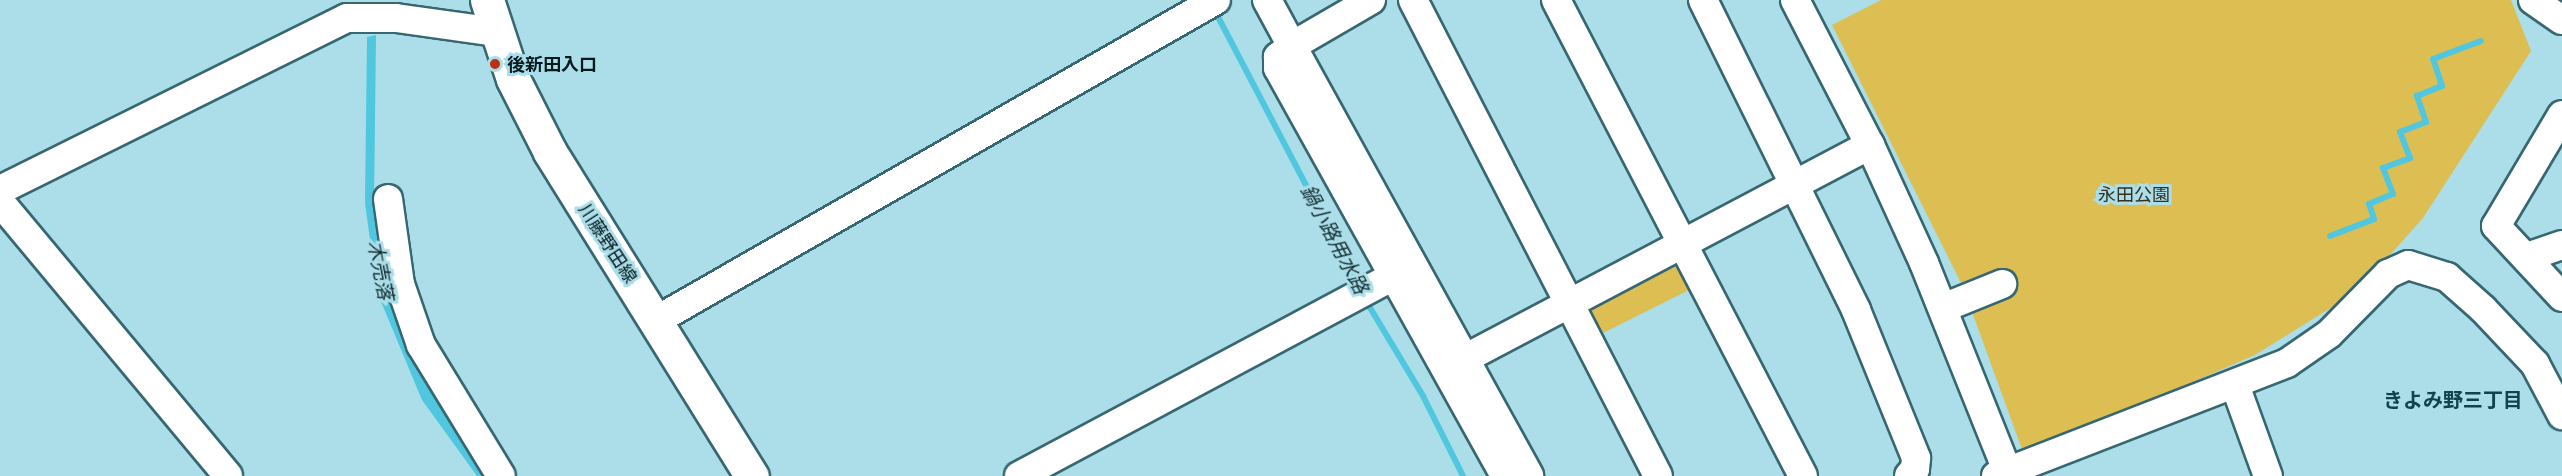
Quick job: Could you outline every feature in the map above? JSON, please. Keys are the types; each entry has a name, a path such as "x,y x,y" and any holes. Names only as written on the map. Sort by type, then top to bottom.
{"main road":[{"name":"川藤野田線","path":"487,0 513,79 545,143 752,476"}],"street":[{"path":"657,320 1216,0"},
{"path":"1267,0 1529,476"},
{"path":"1371,0 1292,46 1278,57 1278,68 1505,476"},
{"path":"1413,0 1658,476"},
{"path":"1556,0 1803,476"},
{"path":"1702,0 1856,310 1916,458 1916,469 1909,476"},
{"path":"1795,0 1870,145 1943,308 2004,474 2287,363 2329,334 2388,274 2416,266 2447,277 2483,309 2535,364 2562,415"},
{"path":"2533,0 2555,19 2562,20"},
{"path":"0,190 348,9 497,32"},
{"path":"2562,114 2496,226 2562,297"},
{"path":"1464,359 1568,302 1870,145"},
{"path":"388,199 400,284 421,345 501,476"},
{"path":"0,202 228,476"},
{"path":"2527,257 2562,245"},
{"path":"1019,476 1394,276"},
{"path":"1943,308 2002,285"},
{"path":"2235,385 2268,476"}],"green space":[{"name":"永田公園","path":"1881,0 2511,0 2531,51 2423,218 2358,291 2255,355 2024,455 1963,287 1832,25"},
{"path":"1677,259 1693,288 1595,337 1584,311"}],"water":[{"name":"木売落","path":"376,35 374,203 389,292 443,410 491,476 477,476 422,400 377,292 365,203 367,37"}],"waterway":[{"name":"鍋小路用水路","path":"1215,11 1359,286"},
{"path":"2330,236 2374,219 2369,204 2393,194 2383,168 2410,158 2400,132 2426,122 2417,96 2442,86 2433,59 2481,41"},
{"name":"鍋小路用水路","path":"1366,301 1423,396 1463,476"}],"place":[{"name":"後新田入口","path":"495,64"}],"district":[{"name":"きよみ野三丁目","path":"2453,399"}]}
